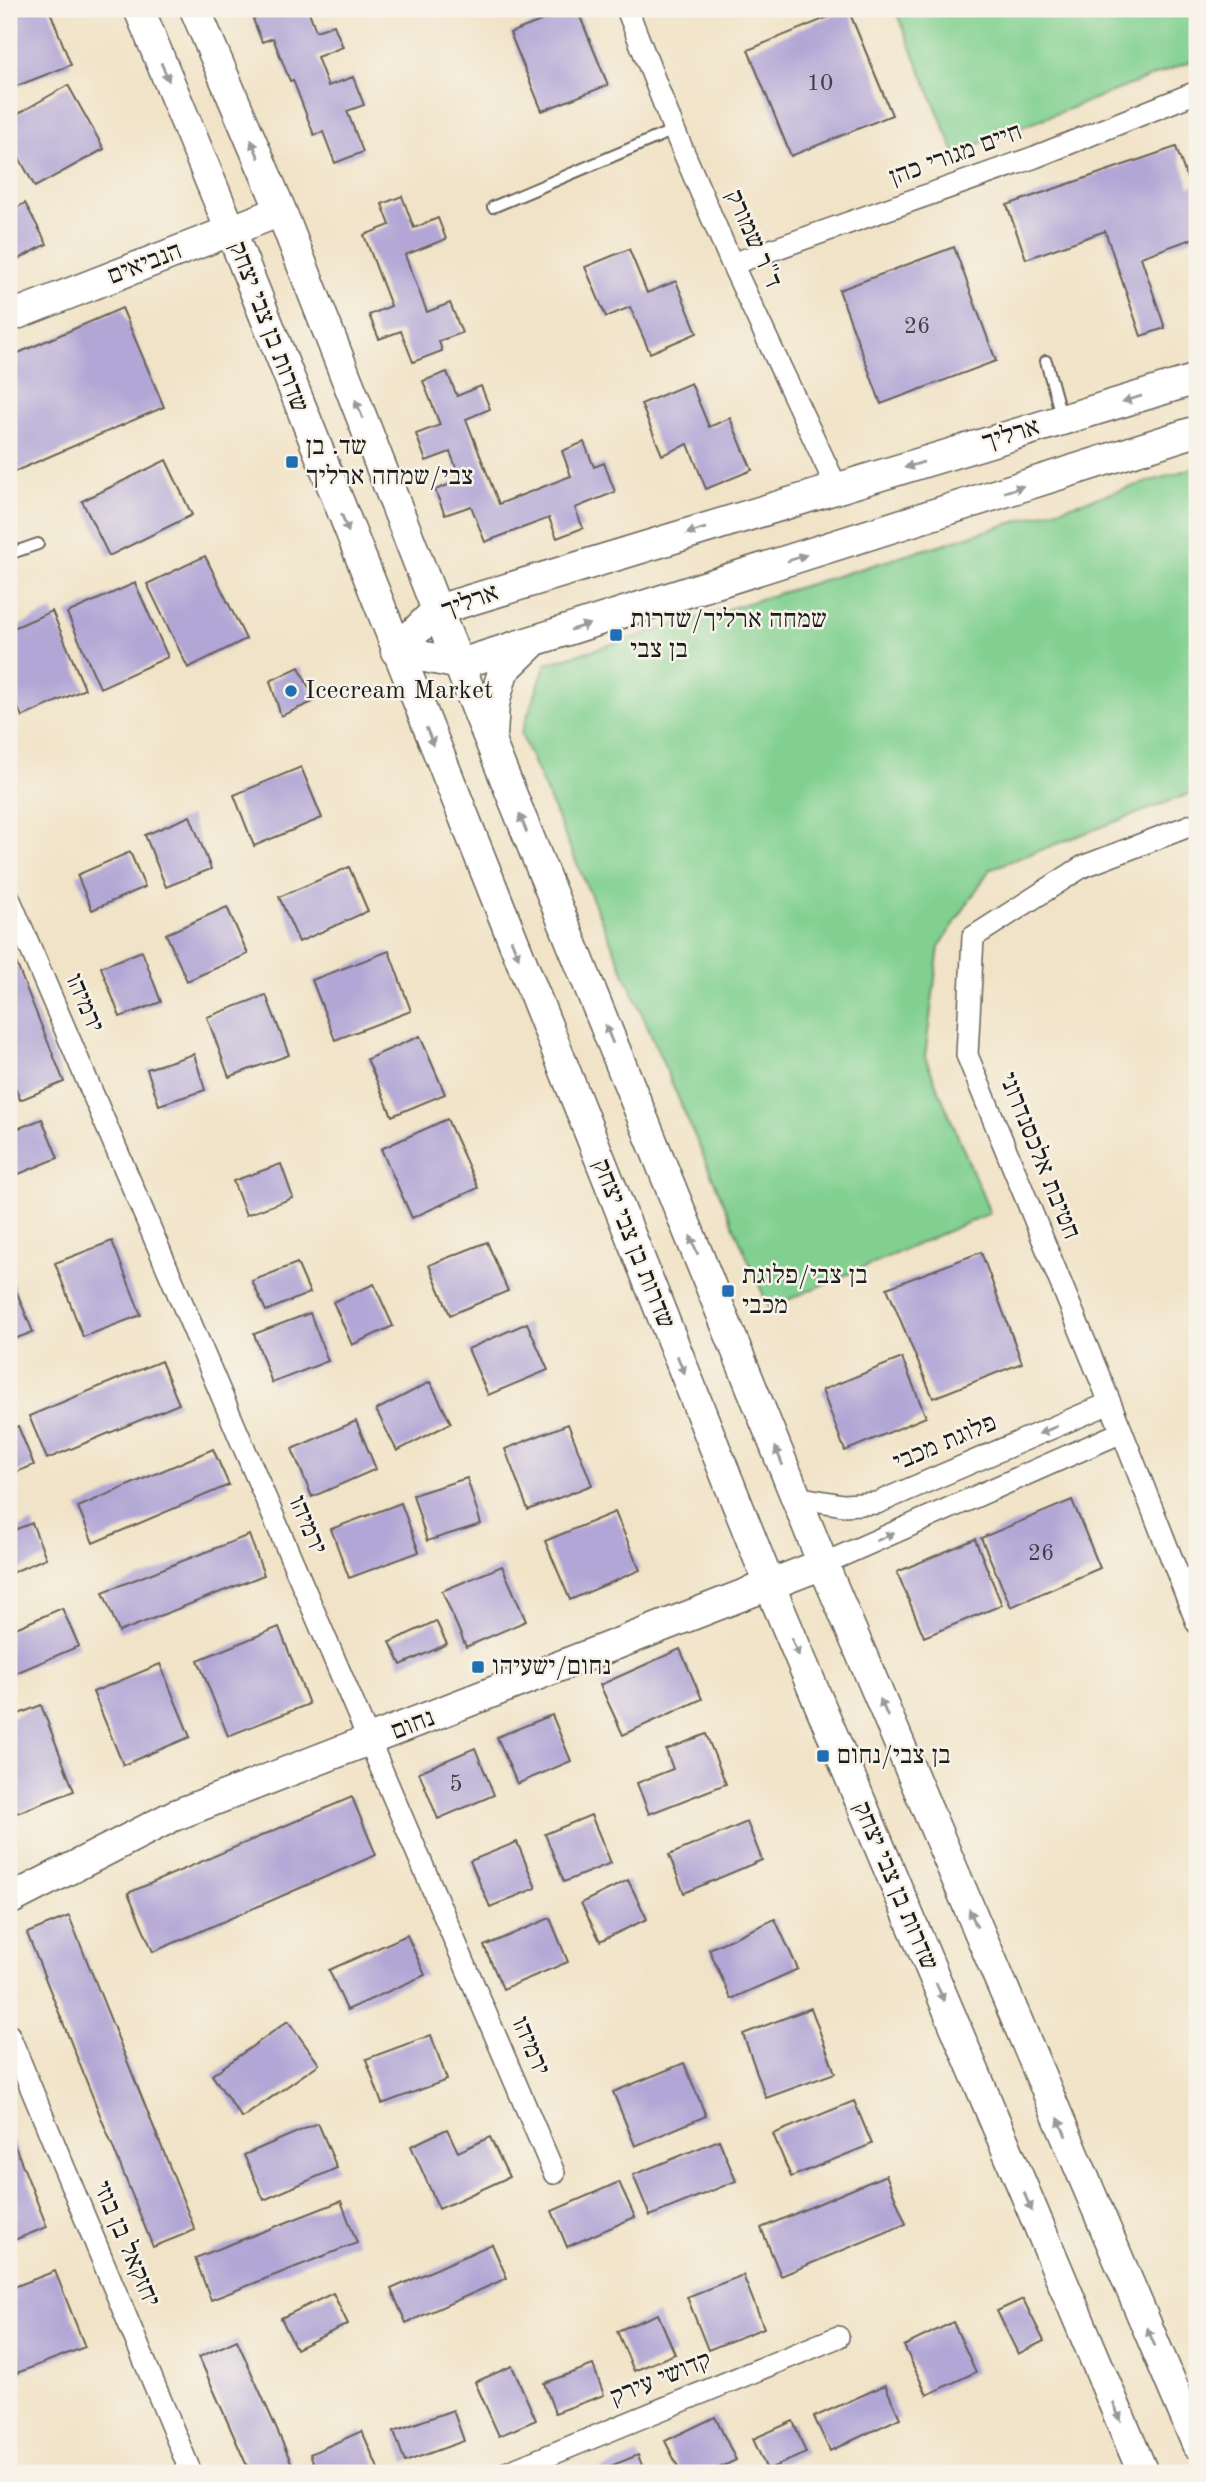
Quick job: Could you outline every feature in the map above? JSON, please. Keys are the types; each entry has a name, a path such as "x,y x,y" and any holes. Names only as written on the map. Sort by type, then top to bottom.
{"main road":[{"name":"שדרות בן צבי יצחק","path":"138,9 231,231 769,1584 1143,2473"},
{"name":"שדרות בן צבי יצחק","path":"195,9 282,211 437,610 823,1564 1197,2444"},
{"name":"הנביאים","path":"9,317 282,211"},
{"name":"ארליך","path":"396,651 437,610 1197,379"},
{"name":"ארליך","path":"396,651 460,664 1197,431"},
{"path":"491,743 494,704 503,671 533,642"},
{"name":"נחום","path":"9,1900 173,1816 370,1742 823,1564"}],"street":[{"name":"ד\"ר שמורק","path":"628,9 674,130 732,264 837,488"},
{"name":"חיים מגורי כהן","path":"732,264 1035,156 1197,92"},
{"name":"חטיבת אלכסנדרוני","path":"1197,823 1082,867 973,937 967,1055 1111,1403 1197,1623"},
{"name":"ירמיהו","path":"9,898 554,2173"},
{"name":"פלוגת מכבי","path":"796,1497 843,1505 877,1503 1111,1403"},
{"path":"823,1564 1122,1432"},
{"name":"יחזקאל בן בוזי","path":"9,2035 191,2473"},
{"name":"קדושי עירק","path":"506,2473 838,2337"}],"lane":[{"path":"493,207 674,130"},
{"path":"1046,361 1062,420"},
{"path":"9,554 38,544"}],"green space":[{"path":"895,9 1197,9 1197,59 955,153"},
{"path":"1197,467 1197,791 990,869 939,947 925,1057 990,1213 769,1308 521,734 546,664"}],"building":[{"path":"9,9 49,9 71,65 9,89"},
{"path":"280,9 308,9 316,31 334,25 343,47 317,57 328,86 353,77 364,105 347,111 363,152 335,163 323,132 314,135 273,38 262,42 253,19"},
{"path":"577,9 608,85 542,111 510,33"},
{"path":"848,9 892,115 791,156 748,50"},
{"path":"68,85 104,149 35,187 9,139 9,119"},
{"path":"1176,147 1190,187 1197,185 1197,237 1141,257 1165,328 1141,336 1105,231 1026,259 1007,205"},
{"path":"402,196 414,228 438,218 446,239 405,255 427,312 450,303 462,333 439,341 442,351 413,362 401,331 379,339 369,315 391,306 364,235 390,225 382,204"},
{"path":"25,203 47,244 9,264 9,212"},
{"path":"954,247 996,361 881,404 839,290"},
{"path":"629,249 647,293 676,281 697,333 650,353 630,307 606,317 585,267"},
{"path":"122,308 164,407 9,474 9,357"},
{"path":"447,372 457,396 481,386 490,409 466,419 499,504 571,476 562,451 584,442 594,467 604,463 615,492 575,508 583,528 557,538 549,518 485,542 471,506 445,515 435,490 461,480 450,452 426,461 416,434 440,425 423,381"},
{"path":"691,383 709,427 730,418 752,470 706,489 688,444 662,455 641,404"},
{"path":"166,460 192,515 109,556 82,501"},
{"path":"205,556 246,639 188,668 147,584"},
{"path":"135,583 168,657 100,688 67,613"},
{"path":"52,611 85,689 22,717 9,685 9,630"},
{"name":"Icecream Market","path":"299,667 315,701 281,716 270,681"},
{"path":"301,767 322,818 254,846 234,795"},
{"path":"190,816 211,869 166,887 145,835"},
{"path":"130,852 145,887 92,910 77,875"},
{"path":"349,867 368,911 299,942 279,897"},
{"path":"227,907 248,954 187,981 166,934"},
{"path":"9,945 64,1082 20,1100 9,1072"},
{"path":"142,951 161,1002 120,1017 101,967"},
{"path":"389,951 411,1011 335,1040 312,980"},
{"path":"266,995 289,1055 229,1077 207,1017"},
{"path":"420,1036 445,1094 392,1116 367,1059"},
{"path":"194,1054 205,1090 159,1105 147,1069"},
{"path":"42,1119 58,1158 9,1178 9,1132"},
{"path":"447,1119 478,1188 412,1218 381,1149"},
{"path":"281,1164 293,1198 246,1215 233,1181"},
{"path":"112,1241 141,1315 83,1337 55,1263"},
{"path":"487,1242 508,1291 450,1315 429,1265"},
{"path":"981,1252 1022,1363 933,1398 887,1288"},
{"path":"297,1263 310,1293 266,1311 252,1281"},
{"path":"13,1283 33,1332 9,1341 9,1285"},
{"path":"374,1284 393,1326 352,1345 333,1302"},
{"path":"310,1313 328,1361 272,1383 254,1334"},
{"path":"527,1323 548,1370 488,1395 468,1349"},
{"path":"902,1358 926,1417 845,1451 822,1390"},
{"path":"161,1361 179,1404 47,1459 29,1416"},
{"path":"430,1382 451,1423 397,1451 376,1410"},
{"path":"356,1421 376,1469 312,1497 292,1449"},
{"path":"568,1424 592,1485 528,1510 505,1449"},
{"path":"18,1426 34,1465 9,1475 9,1430"},
{"path":"213,1449 229,1485 93,1543 78,1507"},
{"path":"467,1478 481,1524 427,1541 413,1495"},
{"path":"1072,1500 1100,1568 1011,1607 981,1538"},
{"path":"401,1503 419,1552 349,1578 331,1529"},
{"path":"615,1512 640,1570 570,1600 545,1541"},
{"path":"32,1523 46,1558 9,1574 9,1532"},
{"path":"249,1535 264,1575 119,1632 103,1592"},
{"path":"975,1539 1002,1605 924,1637 897,1572"},
{"path":"502,1566 526,1621 466,1647 442,1591"},
{"path":"62,1608 79,1646 9,1676 9,1631"},
{"path":"436,1621 447,1644 401,1665 390,1642"},
{"path":"279,1627 309,1704 228,1736 198,1660"},
{"path":"680,1649 702,1699 623,1735 600,1685"},
{"path":"160,1664 190,1737 123,1765 93,1692"},
{"path":"41,1705 74,1791 9,1816 9,1718"},
{"path":"552,1715 571,1761 517,1784 497,1737"},
{"path":"706,1734 726,1784 649,1814 637,1783 673,1769 666,1750"},
{"path":"475,1748 494,1795 438,1819 419,1772"},
{"path":"352,1797 376,1855 153,1952 128,1893"},
{"path":"591,1815 611,1863 564,1882 545,1834"},
{"path":"747,1822 762,1860 684,1893 669,1855"},
{"path":"517,1842 536,1888 490,1907 470,1861"},
{"path":"628,1880 647,1919 600,1941 581,1903"},
{"path":"69,1916 195,2230 153,2247 27,1933"},
{"path":"550,1918 568,1962 503,1989 484,1946"},
{"path":"775,1919 798,1969 731,1999 709,1949"},
{"path":"407,1935 425,1975 347,2010 329,1970"},
{"path":"811,2008 835,2073 766,2098 743,2034"},
{"path":"288,2021 319,2064 242,2118 212,2075"},
{"path":"431,2035 447,2080 382,2104 366,2059"},
{"path":"684,2063 706,2116 635,2146 613,2092"},
{"path":"854,2101 872,2144 791,2177 773,2134"},
{"path":"318,2123 337,2168 264,2200 244,2155"},
{"path":"447,2129 458,2152 490,2137 509,2177 439,2209 411,2146"},
{"path":"9,2131 47,2227 9,2242"},
{"path":"719,2140 736,2181 650,2216 633,2175"},
{"path":"886,2175 906,2224 781,2276 761,2228"},
{"path":"619,2182 635,2217 567,2247 552,2211"},
{"path":"341,2201 357,2243 211,2300 195,2258"},
{"path":"492,2244 507,2278 406,2323 391,2289"},
{"path":"55,2271 85,2347 17,2373 9,2352 9,2289"},
{"path":"743,2275 764,2328 708,2350 687,2297"},
{"path":"333,2293 348,2324 296,2349 281,2318"},
{"path":"1023,2299 1044,2341 1018,2354 997,2311"},
{"path":"658,2314 675,2354 634,2371 617,2331"},
{"path":"953,2322 976,2372 927,2395 904,2346"},
{"path":"237,2340 296,2473 250,2473 199,2357"},
{"path":"593,2365 604,2395 555,2413 544,2383"},
{"path":"512,2366 536,2420 499,2436 475,2382"},
{"path":"885,2385 900,2418 830,2451 814,2417"},
{"path":"453,2410 464,2441 405,2462 394,2431"},
{"path":"715,2417 736,2460 709,2473 681,2473 665,2441"},
{"path":"793,2421 806,2453 767,2470 753,2439"},
{"path":"362,2431 380,2473 318,2473 310,2454"},
{"path":"638,2455 645,2473 593,2473"}],"place":[{"name":"שד. בן צבי/שמחה ארליך","path":"292,462"},
{"name":"שמחה ארליך/שדרות בן צבי","path":"616,635"},
{"name":"Icecream Market","path":"291,691"},
{"name":"בן צבי/פלוגת מכבי","path":"728,1291"},
{"name":"נחום/ישעיהו","path":"478,1667"},
{"name":"בן צבי/נחום","path":"823,1756"}]}
